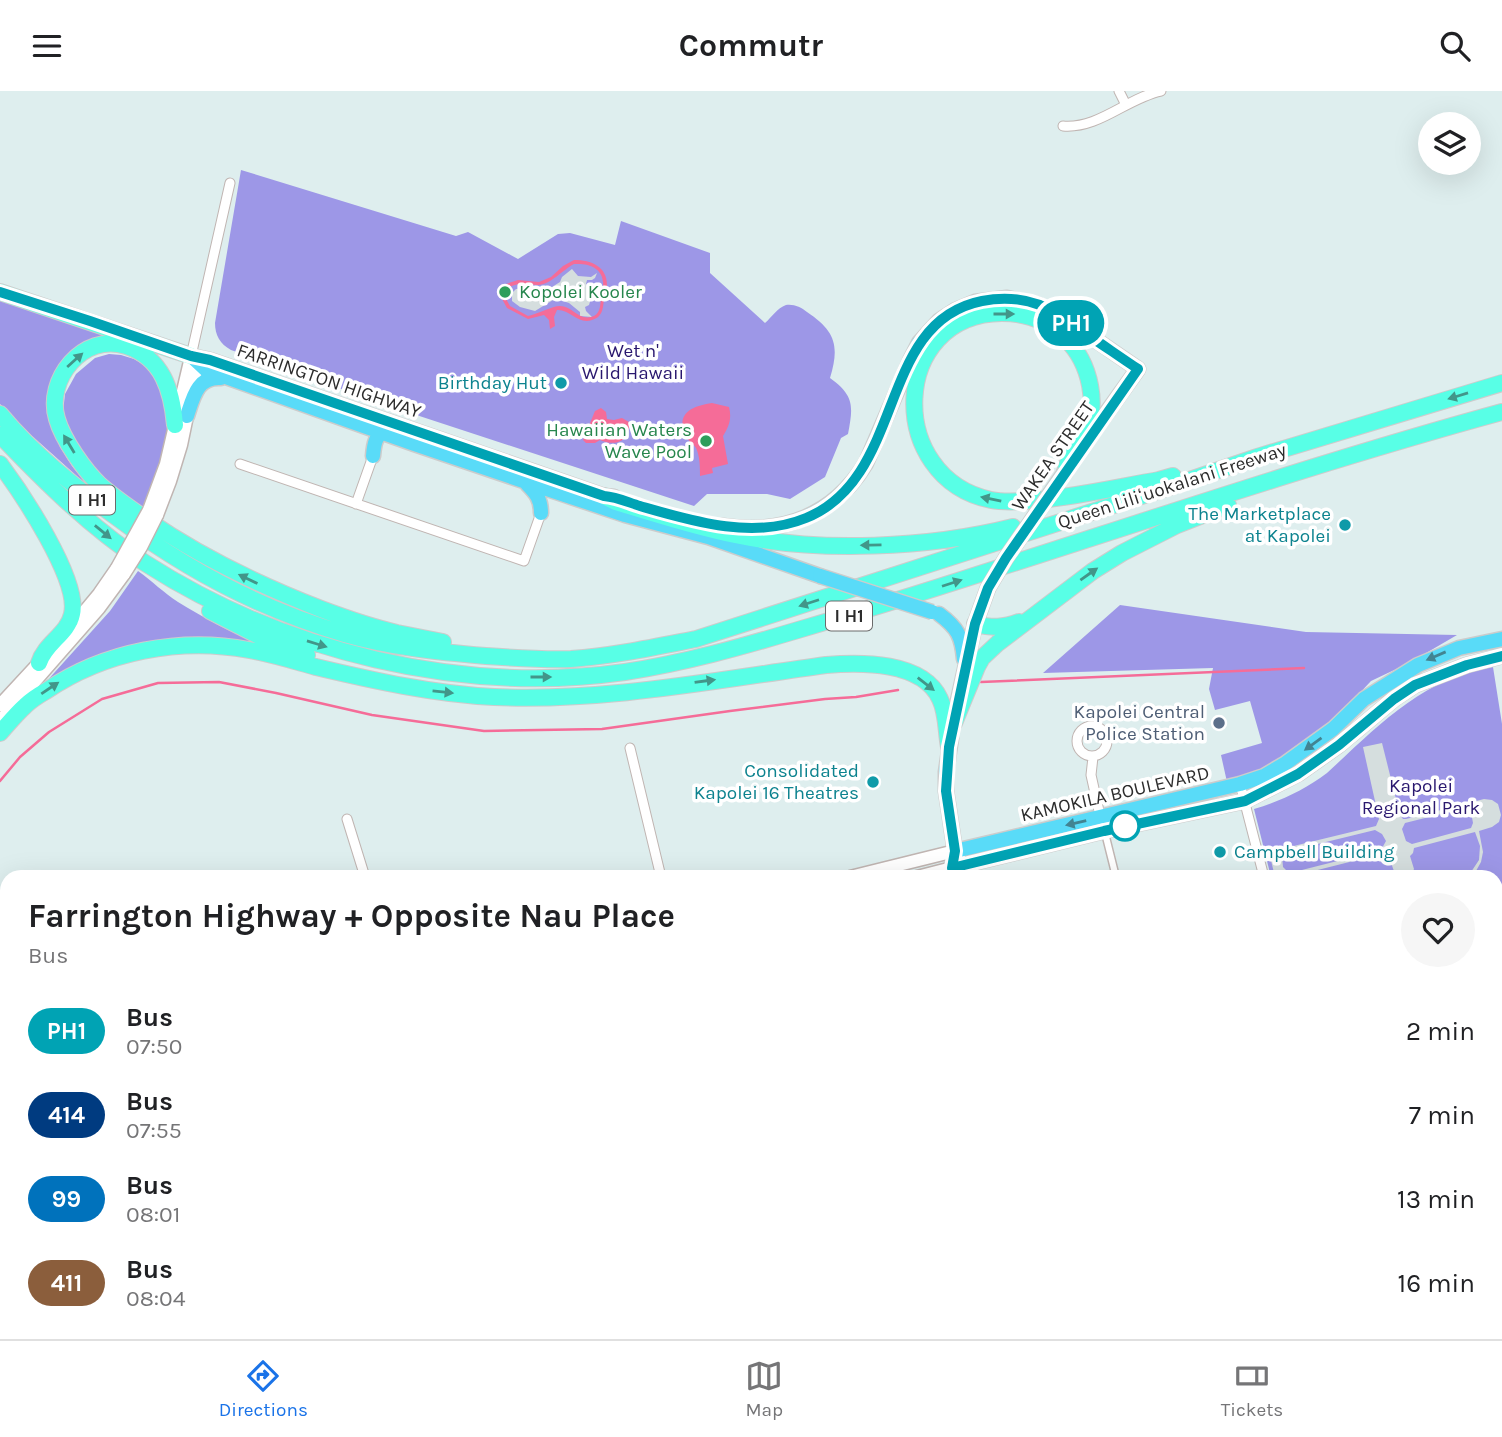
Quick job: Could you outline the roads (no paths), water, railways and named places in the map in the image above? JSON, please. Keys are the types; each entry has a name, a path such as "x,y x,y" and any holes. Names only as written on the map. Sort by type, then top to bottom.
{"highway":[{"path":"0,292 191,356"},
{"path":"1065,472 1086,431 1091,401 1086,370 1070,343 1046,324 1016,314 985,314 965,321 947,332 926,355 915,384 913,405 918,433 929,457 949,479 974,495 993,500 1013,502 1061,498 1159,480 1301,436 1415,409"},
{"path":"181,421 164,377 150,360 125,346 100,345 79,355 66,369 56,390 54,406 57,421 70,446 98,483 116,499 206,558 252,581 337,615 394,633 525,659"},
{"name":"Queen Liliʻuokalani Freeway","path":"0,414 26,442 81,492 169,555 250,598 345,634 384,643 449,653 525,659 570,659 624,653 696,639 1257,457 1502,383"},
{"path":"975,624 1000,628 1034,615 1093,571 1177,525 1246,499 1425,443 1502,412"},
{"name":"Queen Liliʻuokalani Freeway","path":"0,435 86,518 144,562 225,608 316,644 376,660 449,672 538,678 622,672 727,651 868,610 1190,506 1502,412"},
{"path":"0,464 41,526 71,595 73,608 68,625 42,654 39,663"},
{"path":"604,496 663,517 737,536 796,543 862,546 920,542 995,531 1154,492"},
{"path":"144,562 163,581 246,630 295,651 397,685"},
{"path":"71,595 87,610"},
{"path":"491,697 619,686 648,680 806,634 868,610"},
{"path":"954,723 982,658 1034,615"},
{"path":"0,733 26,705 74,674 131,653 178,646 250,650 397,685 491,697 620,693 826,666 876,664 920,678 935,689 942,702 949,747"}],"main road":[{"name":"WAKEA STREET","path":"638,505 702,523 748,528 781,525 805,519 825,509 851,486 866,463 909,361 919,344 947,315 975,302 1007,298 1038,305 1058,314 1138,369 1006,558 988,588 975,624 949,747 946,791 959,870"},
{"name":"FARRINGTON HIGHWAY","path":"191,356 206,370 355,423 376,444"},
{"name":"FARRINGTON HIGHWAY","path":"191,356 210,360 523,481 625,515 708,537 975,624"},
{"path":"181,421 191,356"},
{"path":"0,721 99,608 153,512 181,421 196,391 206,380 215,377 227,378"},
{"path":"376,444 390,428 401,433"},
{"name":"FARRINGTON HIGHWAY","path":"401,433 638,505"},
{"path":"376,444 384,444 401,433"},
{"path":"523,481 536,493 541,504 541,513"},
{"path":"541,513 550,503 565,495"},
{"path":"0,705 120,571"},
{"path":"936,613 949,621 958,632 965,666"},
{"name":"KAMOKILA BOULEVARD","path":"965,870 1102,824 1264,776 1333,729 1364,699 1400,675 1459,647 1502,639"},
{"name":"KAMOKILA BOULEVARD","path":"878,870 955,851 1245,801 1298,774 1415,685 1467,665 1502,656"}],"street":[{"path":"1119,91 1126,105"},
{"path":"1063,126 1072,127 1092,121 1161,91"},
{"path":"191,356 230,183"},
{"path":"356,504 376,444"},
{"path":"240,464 524,561 541,513"},
{"path":"630,748 659,870"},
{"path":"1093,757 1091,775 1114,870"},
{"path":"1240,785 1262,870"},
{"path":"347,819 363,870"}],"waterway":[{"path":"981,682 1304,668"},
{"path":"0,781 20,757 49,732 102,699 158,683 219,682 372,715 484,731 602,729 898,690"}],"place":[{"name":"Kopolei Kooler","path":"505,292"},
{"name":"Birthday Hut","path":"561,383"},
{"name":"Hawaiian Waters Wave Pool","path":"706,441"},
{"name":"The Marketplace at Kapolei","path":"1345,525"},
{"name":"Kapolei Central Police Station","path":"1219,723"},
{"name":"Consolidated Kapolei 16 Theatres","path":"873,782"},
{"name":"Campbell Building","path":"1220,852"}],"park label":[{"name":"Wet n' Wild Hawaii","path":"633,362"},
{"name":"Kapolei Regional Park","path":"1421,797"}]}
